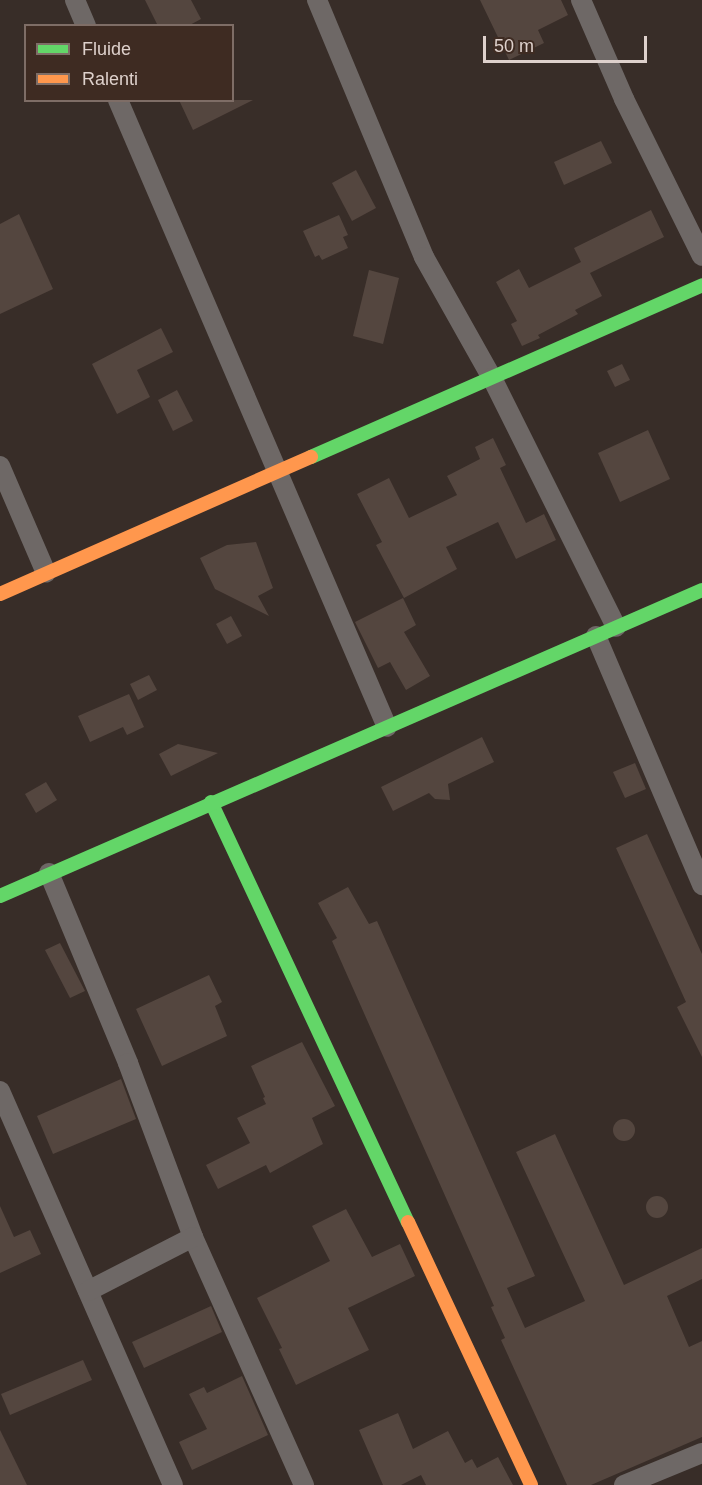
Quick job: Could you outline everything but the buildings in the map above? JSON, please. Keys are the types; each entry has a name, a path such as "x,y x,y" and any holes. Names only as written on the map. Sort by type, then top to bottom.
{"street":[{"path":"75,0 85,24"},
{"path":"317,0 424,257 492,378 616,627"},
{"path":"581,0 624,99 702,256"},
{"path":"119,102 387,727"},
{"path":"0,594 702,285"},
{"path":"0,466 46,573"},
{"path":"0,896 48,873 702,590"},
{"path":"596,636 702,885"},
{"path":"211,802 531,1485"},
{"path":"48,873 128,1063 193,1237 304,1485"},
{"path":"0,1091 173,1485"},
{"path":"88,1291 193,1237"},
{"path":"624,1485 702,1452"}],"traffic: fast":[{"path":"311,457 702,285"},
{"path":"0,896 702,590"},
{"path":"211,802 408,1222"}],"traffic: slow":[{"path":"0,594 311,457"},
{"path":"408,1222 531,1485"}]}
